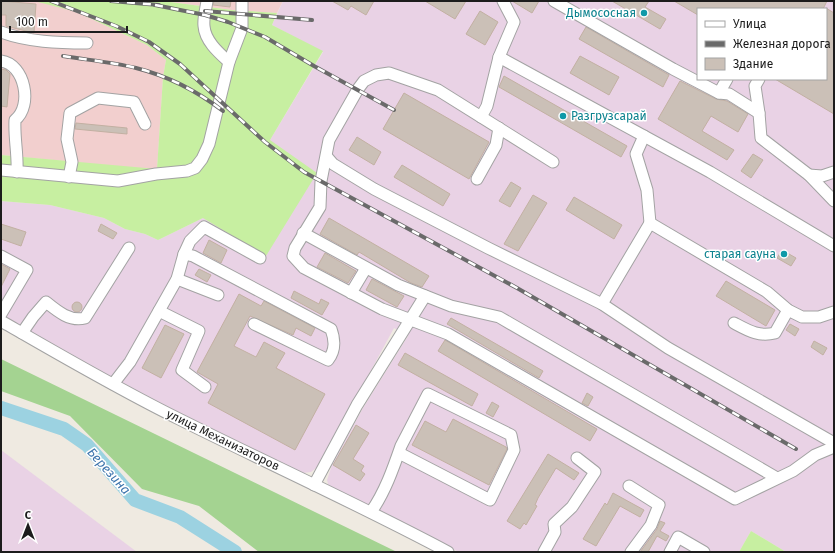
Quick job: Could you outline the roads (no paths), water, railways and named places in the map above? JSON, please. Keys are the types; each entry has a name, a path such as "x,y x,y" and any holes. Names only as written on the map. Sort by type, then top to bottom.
{"street":[{"path":"207,1 204,27 208,38 218,52 229,62"},
{"path":"1,170 118,181 156,174 187,171 195,168 202,159 209,144 229,62 242,28 242,1"},
{"path":"481,116 487,106 499,57 514,22 503,1"},
{"path":"554,1 719,93 729,94 759,112"},
{"path":"1,32 15,37 57,43 87,43"},
{"path":"499,57 716,176 834,246"},
{"path":"1,62 8,62 16,69 26,93 20,116 15,120 14,142 18,156 17,172"},
{"path":"553,162 438,90 389,73 376,74 364,81 358,89 329,140 322,181 320,207 303,233 295,248 293,256 304,268 351,293 408,320 448,334 735,499 793,471 815,455 834,447"},
{"path":"719,93 726,80"},
{"path":"758,80 755,86 761,138 809,175 834,201"},
{"path":"69,177 72,162 67,139 70,113 98,98 134,102 145,124"},
{"path":"477,179 496,145 499,128"},
{"path":"602,304 650,223 648,190 636,154 644,136"},
{"path":"327,157 333,164 374,189 488,248 602,304 668,348 834,443"},
{"path":"809,175 822,176 834,172"},
{"path":"650,223 767,292 788,310 802,317 819,317 834,312"},
{"path":"113,384 130,362 177,279 184,254 190,241 204,227 260,258"},
{"path":"303,233 398,285 451,306 499,317 777,478"},
{"path":"22,333 33,316 46,302 58,312 77,320 84,318 129,248"},
{"path":"184,254 193,256 331,329 335,341 332,355 328,360 254,324"},
{"path":"1,256 27,270 1,314"},
{"path":"351,293 366,268"},
{"path":"177,279 218,295"},
{"path":"314,485 357,405 408,320 425,296"},
{"path":"159,310 199,331 182,370 205,387"},
{"path":"734,323 757,335 767,335 775,332 788,310"},
{"name":"улица Механизаторов","path":"1,321 178,419 371,512 448,552"},
{"path":"371,512 389,480 399,453 428,394 511,435 514,450 490,500 399,453"},
{"path":"544,552 556,532 554,524 572,507 595,472 577,458"},
{"path":"629,486 658,505 651,525 631,552"},
{"path":"670,552 678,537 704,552"}],"waterway":[{"name":"Березина","path":"1,408 64,429 87,445 135,500 180,517 235,552"}],"railway":[{"path":"51,1 116,26 149,42 180,64 265,142 304,172 517,288 796,449"},
{"path":"111,1 159,5"},
{"path":"155,5 205,15 228,22 265,37 394,110"},
{"path":"205,11 312,20"},
{"path":"63,56 127,66 148,71 182,85 223,111"}],"place":[{"name":"Дымососная","path":"644,13"},
{"name":"Разгрузсарай","path":"563,116"},
{"name":"старая сауна","path":"784,254"}]}
